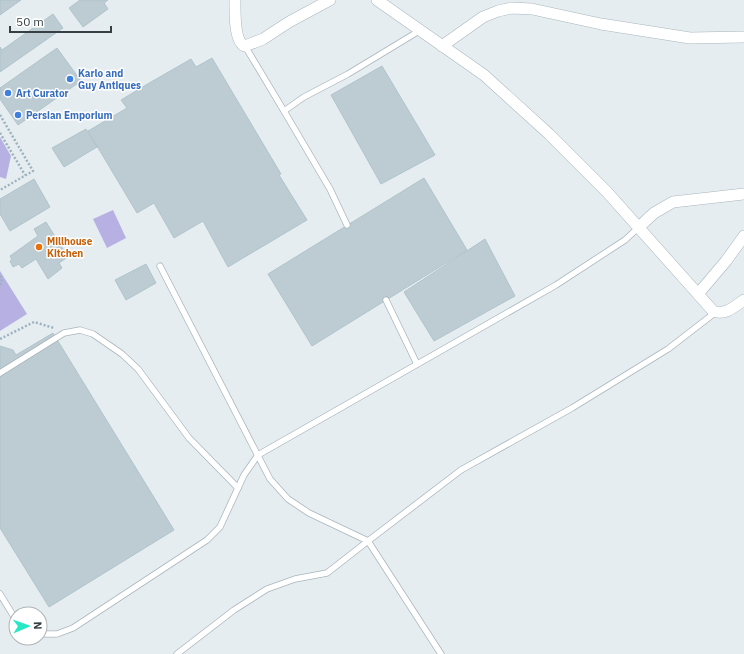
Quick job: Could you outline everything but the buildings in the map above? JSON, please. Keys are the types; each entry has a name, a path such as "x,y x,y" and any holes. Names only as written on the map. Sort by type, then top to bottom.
{"street":[{"path":"235,0 239,42 245,46 263,39 288,22 330,0"},
{"path":"377,0 419,31 484,75 549,134 639,227 710,308 716,312 725,312 744,300"},
{"path":"442,46 483,18 498,11 512,8 532,9 600,24 690,38 744,37"},
{"path":"639,227 654,213 673,202 744,194"},
{"path":"698,294 726,261 744,236"}],"lane":[{"path":"284,111 304,97 348,74 419,31"},
{"path":"245,46 330,189 348,225"},
{"path":"48,634 57,634 72,628 207,540 220,527 244,476 258,455 556,285 625,240 639,227"},
{"path":"160,266 270,479 288,499 309,513 368,541 441,654"},
{"path":"386,300 417,364"},
{"path":"177,654 234,610 267,589 295,579 327,573 461,470 592,396 668,349 716,312"},
{"path":"0,373 66,332 80,330 93,334 131,362 152,386 189,438 238,488"},
{"path":"0,594 8,607"}],"path":[{"path":"0,115 33,171 0,190"},
{"path":"0,133 25,175"},
{"path":"0,276 2,279 0,286"},
{"path":"0,339 34,322 66,332"}],"shaded area":[{"path":"0,137 11,156 6,179 0,177"},
{"path":"113,210 126,238 107,248 93,219"},
{"path":"0,271 27,314 0,331"}],"place":[{"name":"Karlo and Guy Antiques","path":"70,79"},
{"name":"Art Curator","path":"8,93"},
{"name":"Persian Emporium","path":"18,115"},
{"name":"Millhouse Kitchen","path":"39,247"}]}
